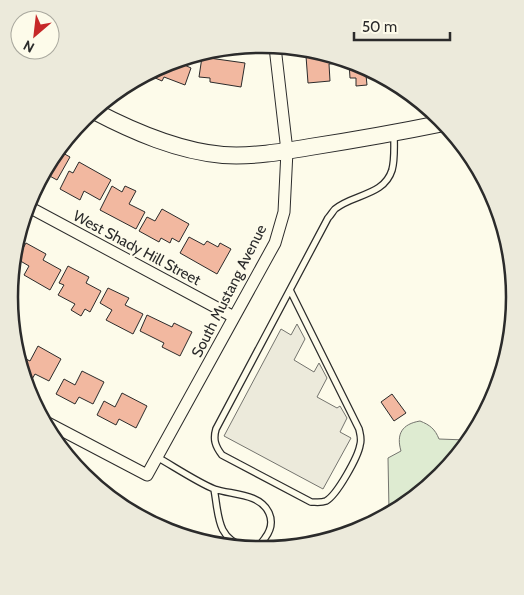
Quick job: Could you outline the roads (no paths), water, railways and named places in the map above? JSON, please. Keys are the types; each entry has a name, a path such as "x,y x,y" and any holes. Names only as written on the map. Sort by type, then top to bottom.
{"street":[{"name":"South Mustang Avenue","path":"54,426 147,475 275,243 284,212 287,151 276,54"},
{"path":"101,114 125,126 185,148 222,154 259,155 435,125"},
{"name":"West Shady Hill Street","path":"34,210 234,317"}],"lane":[{"path":"290,290 359,429 361,437 358,453 336,492 325,502 311,502 222,454 217,449 214,437 216,428 328,218 335,210 374,191 385,182 391,172 394,160 394,133"},
{"path":"157,457 214,489 256,500 266,507 272,525 263,542"},
{"path":"214,489 221,523 226,536 231,540"}]}
